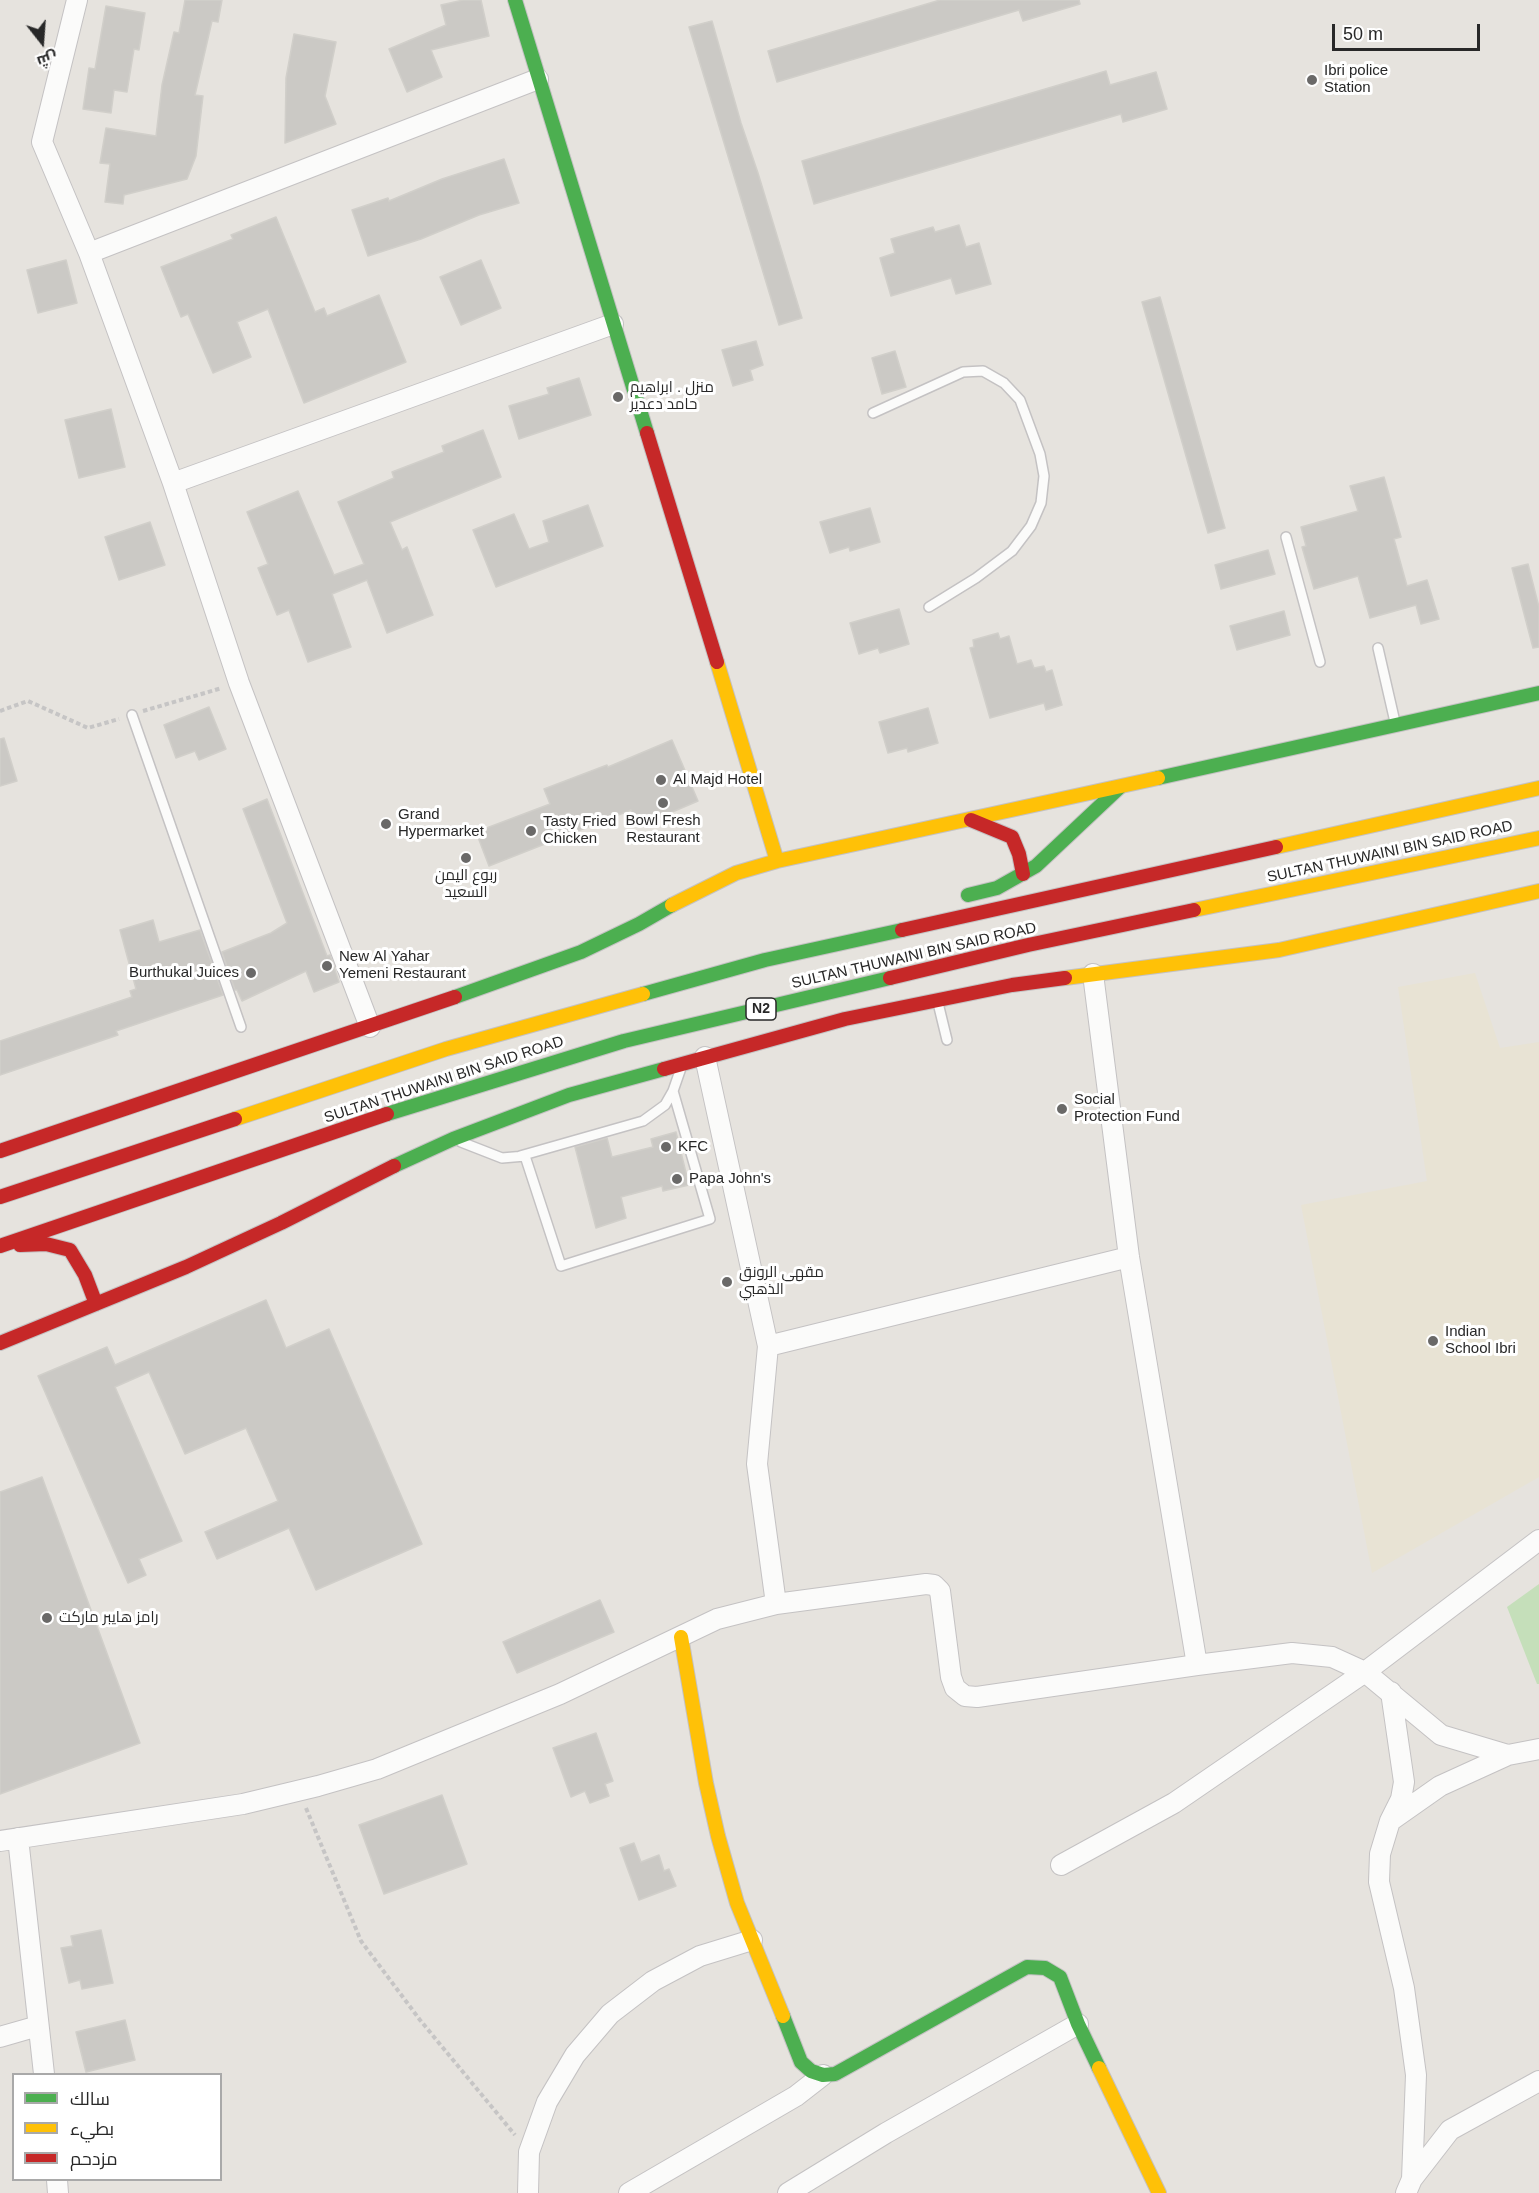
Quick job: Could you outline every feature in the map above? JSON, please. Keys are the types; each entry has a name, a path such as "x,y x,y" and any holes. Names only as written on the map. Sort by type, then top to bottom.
{"main road":[{"path":"515,0 777,861"},
{"path":"0,1151 370,1027 581,952 736,873 777,861 1539,693"},
{"path":"951,898 997,888 1036,866 1120,787"},
{"name":"SULTAN THUWAINI BIN SAID ROAD","path":"0,1197 446,1049 765,960 1539,788"},
{"path":"971,820 1012,837 1019,854 1023,874"},
{"name":"SULTAN THUWAINI BIN SAID ROAD","path":"0,1246 392,1112 624,1041 1028,945 1539,838"},
{"path":"0,1343 186,1267 453,1139 569,1095 845,1020 937,1000 1012,985 1279,950 1539,891"},
{"path":"1279,950 1305,953 1341,951"},
{"path":"446,1049 532,1011"},
{"path":"0,1246 46,1244 70,1250 85,1275 96,1304"},
{"path":"681,1637 706,1783 718,1836 737,1902 801,2062 811,2071 823,2075 835,2074 1027,1967 1045,1968 1060,1977 1078,2024 1159,2193"}],"street":[{"path":"77,0 42,142 89,253 173,483 239,683 370,1027"},
{"path":"89,253 538,79"},
{"path":"173,483 613,324"},
{"path":"1093,974 1130,1257 1197,1665"},
{"path":"705,1058 768,1346 757,1464 776,1604"},
{"path":"768,1346 1130,1257"},
{"path":"1061,1865 1174,1803 1365,1672 1539,1540"},
{"path":"44,2073 9,1840 243,1804 377,1769 560,1694 717,1619 776,1604 926,1584 934,1586 940,1592 951,1677 956,1688 965,1696 977,1697 1292,1653 1332,1657 1365,1672 1441,1735 1508,1755"},
{"path":"1391,1692 1404,1782 1401,1799 1390,1821 1380,1854 1379,1882 1404,1988 1416,2075 1409,2186"},
{"path":"1390,1821 1440,1786 1508,1755 1539,1749"},
{"path":"528,2193 529,2152 547,2102 574,2055 610,2014 653,1981 700,1956 752,1940"},
{"path":"788,2193 886,2133 1078,2024"},
{"path":"0,2037 38,2026"},
{"path":"629,2193 796,2096 823,2075"},
{"path":"1409,2186 1450,2130 1539,2081"}],"lane":[{"path":"873,413 963,372 983,371 1004,383 1020,400 1040,454 1044,476 1041,503 1031,526 1012,551 976,578 929,607"},
{"path":"1286,537 1320,662"},
{"path":"1378,648 1395,725"},
{"path":"132,715 241,1027"},
{"path":"937,1000 948,1040"},
{"path":"517,1157 643,1120 665,1106 673,1091 682,1063"},
{"path":"453,1139 502,1158 525,1156 561,1266 710,1219 673,1091"}],"path":[{"path":"299,1791 361,1941 420,2020 529,2152"}],"shaded area":[{"name":"Indian School Ibri","path":"1475,973 1500,1048 1539,1042 1539,1477 1372,1573 1301,1205 1427,1181 1398,987"}],"green space":[{"path":"1539,1584 1539,1684 1537,1684 1507,1607"}],"building":[{"path":"185,0 222,0 218,22 212,21 195,95 203,96 196,156 187,179 124,195 123,204 105,202 110,164 100,163 106,128 156,136 162,85 174,32 179,33"},
{"path":"463,0 481,0 489,36 431,50 442,77 407,92 389,49 446,25 441,5"},
{"path":"940,0 1079,0 1080,4 1023,21 1019,10 777,82 768,51"},
{"path":"106,6 145,13 139,50 134,49 127,92 114,90 111,113 83,109 89,68 95,69"},
{"path":"712,21 741,123 802,318 779,325 689,27"},
{"path":"294,34 336,42 325,96 336,124 285,143 286,78"},
{"path":"1106,71 1110,85 1156,72 1167,109 1123,122 1121,114 814,204 802,161"},
{"path":"504,159 519,203 479,215 421,239 368,256 352,210 388,198 389,201 442,179"},
{"path":"276,217 315,312 324,308 327,316 379,295 406,362 304,403 268,309 237,322 251,357 213,373 188,314 181,317 161,267 233,239 231,235"},
{"path":"959,225 966,247 979,243 991,284 956,294 951,278 891,296 880,258 895,253 891,239 933,227 935,232"},
{"path":"66,260 77,303 38,313 27,270"},
{"path":"481,260 501,308 461,325 440,277"},
{"path":"1160,297 1225,528 1208,533 1142,302"},
{"path":"756,341 763,365 750,370 753,380 733,386 722,350"},
{"path":"895,351 906,387 882,394 872,358"},
{"path":"579,378 591,415 519,439 509,406 549,394 547,388"},
{"path":"111,409 125,467 79,478 65,420"},
{"path":"483,430 501,477 390,522 402,550 407,547 433,615 387,633 367,580 332,594 351,647 308,662 289,610 277,615 258,568 268,564 247,512 298,491 334,575 364,564 338,502 394,478 392,472 444,452 442,446"},
{"path":"1384,477 1401,537 1394,539 1407,586 1427,580 1439,619 1421,624 1416,605 1370,618 1358,576 1314,589 1302,547 1306,546 1301,527 1358,511 1350,486"},
{"path":"588,505 603,546 496,587 473,530 514,514 529,549 549,542 543,521"},
{"path":"870,508 880,542 850,551 849,547 830,553 820,522"},
{"path":"150,522 165,565 119,580 105,537"},
{"path":"1268,550 1275,574 1221,589 1215,565"},
{"path":"1528,564 1539,607 1539,647 1533,648 1512,568"},
{"path":"899,609 909,644 880,653 878,648 859,654 850,623"},
{"path":"1284,611 1290,635 1237,650 1230,626"},
{"path":"998,633 1000,639 1009,636 1017,664 1031,660 1034,668 1044,666 1046,672 1052,670 1062,705 1046,710 1044,703 990,718 970,648 974,647 973,640"},
{"path":"209,707 226,749 199,760 195,751 176,758 164,725"},
{"path":"928,708 938,743 908,752 907,748 888,753 879,722"},
{"path":"4,738 17,781 0,786 0,739"},
{"path":"672,740 698,801 637,827 631,810 489,866 476,832 550,804 544,789 607,765 608,767"},
{"path":"267,799 339,982 314,992 306,971 242,1001 235,990 222,952 271,933 287,923 243,809"},
{"path":"153,920 159,942 200,930 223,995 116,1031 118,1035 0,1075 0,1041 132,997 130,991 136,989 120,930"},
{"path":"676,1132 689,1185 663,1191 662,1186 621,1197 626,1218 596,1228 575,1147 607,1138 612,1157 653,1147 651,1139"},
{"path":"266,1300 286,1348 329,1329 422,1544 316,1590 289,1528 217,1559 205,1532 278,1501 246,1428 185,1454 149,1372 115,1387 182,1541 139,1559 146,1575 128,1583 38,1376 107,1347 115,1365"},
{"name":"رامز هايبر ماركت","path":"42,1477 140,1743 0,1794 0,1492"},
{"path":"600,1600 614,1632 517,1673 503,1642"},
{"path":"596,1733 613,1781 605,1784 609,1796 590,1803 585,1791 571,1797 553,1748"},
{"path":"442,1795 467,1864 384,1894 359,1825"},
{"path":"634,1843 641,1862 659,1855 664,1871 669,1869 676,1886 639,1900 620,1848"},
{"path":"101,1930 113,1983 82,1989 80,1980 69,1983 61,1948 73,1946 71,1936"},
{"path":"125,2020 135,2060 86,2072 76,2032"}],"traffic: fast":[{"path":"515,0 647,433"},
{"path":"1158,778 1539,693"},
{"path":"968,895 997,888 1036,866 1120,787"},
{"path":"455,997 581,952 672,905"},
{"path":"643,994 765,960 902,930"},
{"path":"387,1114 624,1041 890,978"},
{"path":"394,1166 453,1139 569,1095 664,1069"},
{"path":"783,2016 801,2062 811,2071 823,2075 835,2074 1027,1967 1045,1968 1060,1977 1078,2024 1099,2068"}],"traffic: slow":[{"path":"717,662 777,861"},
{"path":"672,905 736,873 777,861 1158,778"},
{"path":"1276,847 1539,788"},
{"path":"1194,910 1539,838"},
{"path":"1065,978 1279,950 1539,891"},
{"path":"235,1119 446,1049 643,994"},
{"path":"681,1637 706,1783 718,1836 737,1903 783,2016"},
{"path":"1099,2068 1159,2193"}],"traffic: jam":[{"path":"647,433 717,662"},
{"path":"971,820 1012,837 1019,854 1023,874"},
{"path":"902,930 1276,847"},
{"path":"890,978 1028,945 1194,910"},
{"path":"664,1069 845,1019 1012,985 1065,978"},
{"path":"0,1151 455,997"},
{"path":"0,1246 387,1114"},
{"path":"0,1197 235,1119"},
{"path":"0,1343 186,1267 281,1223 394,1166"},
{"path":"20,1245 46,1244 70,1250 85,1275 96,1304"}],"place":[{"name":"Ibri police Station","path":"1312,80"},
{"name":"منزل . ابراهيم حامد دعدير","path":"618,397"},
{"name":"Al Majd Hotel","path":"661,780"},
{"name":"Bowl Fresh Restaurant","path":"663,803"},
{"name":"Grand Hypermarket","path":"386,824"},
{"name":"Tasty Fried Chicken","path":"531,831"},
{"name":"ربوع اليمن السعيد","path":"466,858"},
{"name":"New Al Yahar Yemeni Restaurant","path":"327,966"},
{"name":"Burthukal Juices","path":"251,973"},
{"name":"Social Protection Fund","path":"1062,1109"},
{"name":"KFC","path":"666,1147"},
{"name":"Papa John's","path":"677,1179"},
{"name":"مقهى الرونق الذهبي","path":"727,1282"},
{"name":"Indian School Ibri","path":"1433,1341"},
{"name":"رامز هايبر ماركت","path":"47,1618"}]}
